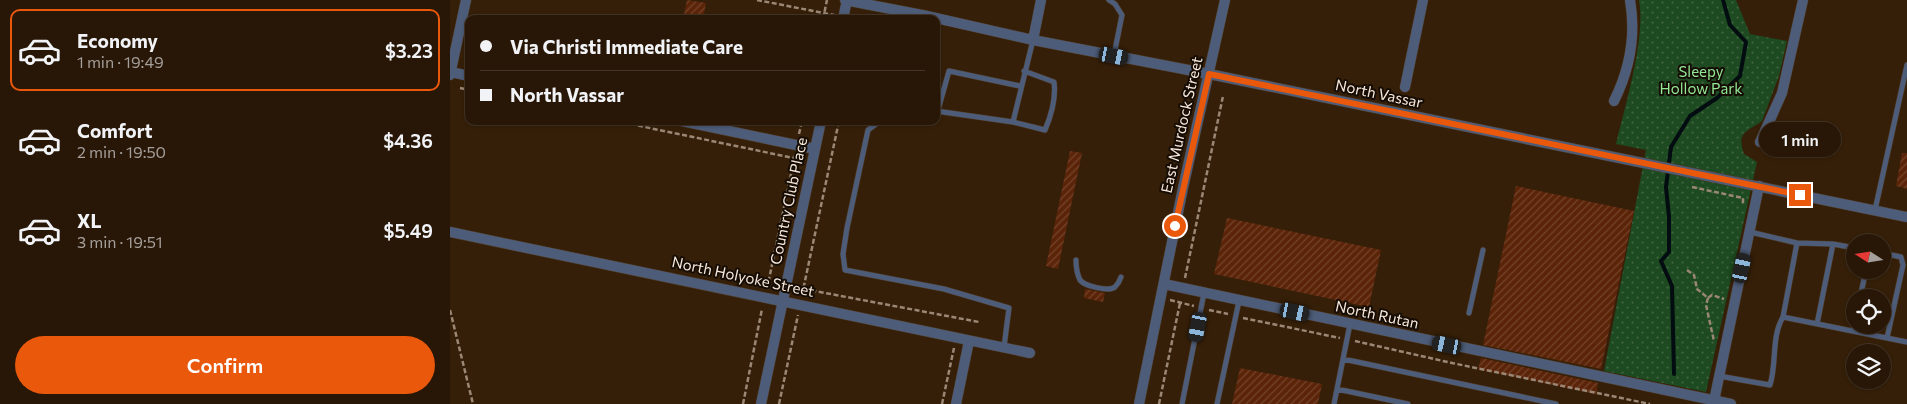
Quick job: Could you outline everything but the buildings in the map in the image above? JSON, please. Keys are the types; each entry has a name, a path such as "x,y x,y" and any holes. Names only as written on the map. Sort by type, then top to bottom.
{"street":[{"path":"465,76 450,74 466,0"},
{"path":"844,15 846,0"},
{"name":"North Vassar","path":"846,0 923,15"},
{"path":"1033,40 1041,0"},
{"name":"East Murdock Street","path":"1139,404 1183,188 1225,0"},
{"path":"1405,87 1423,0"},
{"path":"1614,100 1624,80 1632,45 1633,17 1630,0"},
{"path":"1760,142 1782,94 1803,0"},
{"name":"North Vassar","path":"940,19 1033,40 1209,74 1907,217"},
{"path":"701,125 815,149"},
{"name":"Country Club Place","path":"760,404 820,125"},
{"path":"1714,402 1759,186"},
{"name":"North Holyoke Street","path":"450,232 1030,353"},
{"name":"North Rutan","path":"1164,284 1714,402 1731,404"},
{"path":"956,404 969,341"}],"lane":[{"path":"1109,0 1116,2 1122,15 1114,56"},
{"path":"1013,122 1020,86 1033,40"},
{"path":"1874,210 1906,65"},
{"path":"940,100 949,71 1020,86"},
{"path":"940,110 1013,122 1045,130 1049,120 1055,88 1054,82 1024,71"},
{"path":"875,125 868,130 844,246 845,270 944,289 1009,308 1004,348"},
{"path":"1749,232 1797,243 1846,246"},
{"path":"1720,376 1770,385 1773,375 1773,360 1779,323 1783,317 1797,243"},
{"path":"1817,324 1834,244"},
{"path":"1469,313 1483,250"},
{"path":"1887,338 1903,265 1901,257 1891,255"},
{"path":"1076,260 1080,280 1085,285 1109,290 1114,288 1122,277"},
{"path":"1182,404 1204,293"},
{"path":"1217,404 1239,300"},
{"path":"1783,317 1846,330"},
{"path":"1334,404 1350,324"},
{"path":"1868,334 1907,342"},
{"path":"1343,359 1556,404"},
{"path":"1337,389 1408,404"}],"path":[{"path":"757,0 829,15"},
{"path":"824,14 828,0"},
{"path":"460,88 465,89"},
{"path":"1159,404 1223,96"},
{"path":"635,125 830,166"},
{"path":"742,404 801,125"},
{"path":"779,404 839,125"},
{"path":"1692,187 1743,198 1744,212"},
{"path":"1687,270 1694,275 1698,289 1708,298"},
{"path":"804,289 979,322"},
{"path":"1708,298 1712,296 1724,299"},
{"path":"1161,297 1236,316 1650,404"},
{"path":"1708,298 1706,305 1708,319 1715,339 1713,347"},
{"path":"450,310 474,404"},
{"path":"942,404 954,348"}],"green space":[{"name":"Sleepy Hollow Park","path":"1639,0 1736,0 1750,34 1787,41 1779,76 1762,121 1744,133 1741,141 1744,154 1757,162 1706,392 1604,371 1646,150 1616,144 1637,52 1640,33"}],"waterway":[{"path":"1674,374 1672,286 1661,261 1669,252 1669,217 1666,187 1671,147 1690,116 1717,98 1740,76 1746,42 1730,25 1723,0"}],"route":[{"path":"1175,226 1209,74 1800,195"}]}
